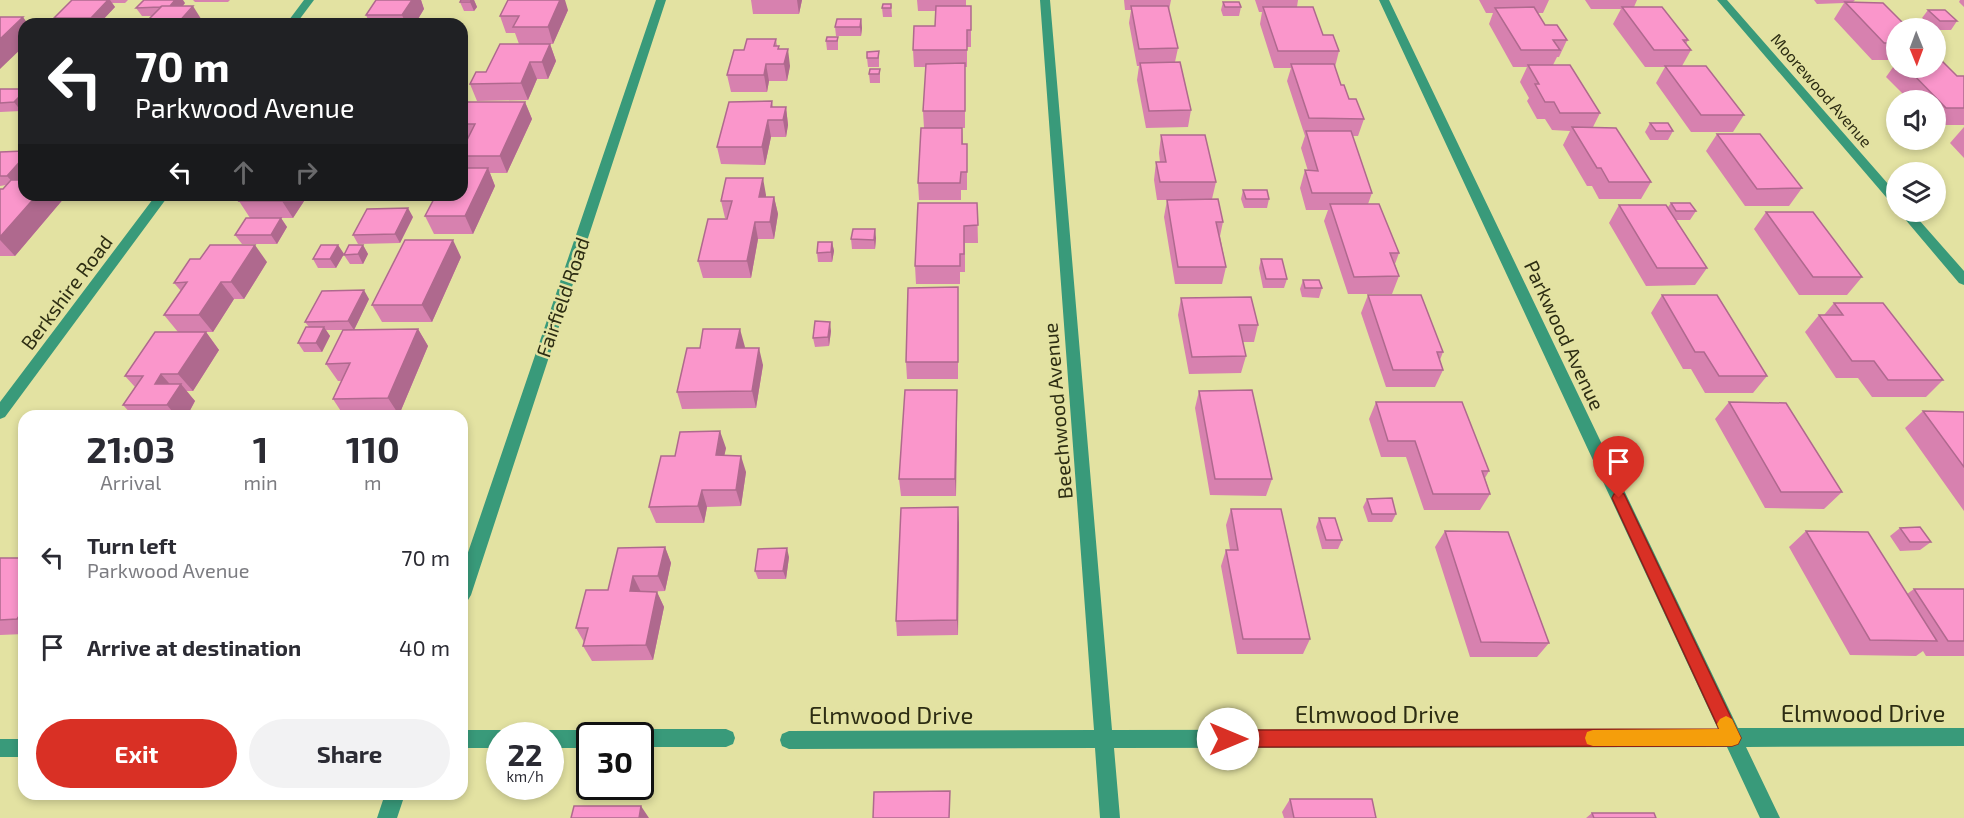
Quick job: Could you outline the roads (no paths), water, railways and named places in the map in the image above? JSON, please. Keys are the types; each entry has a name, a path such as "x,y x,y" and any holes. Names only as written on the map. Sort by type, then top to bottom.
{"street":[{"path":"296,18 309,0"},
{"name":"Fairfield Road","path":"468,577 661,0"},
{"name":"Beechwood Avenue","path":"1045,0 1110,818"},
{"name":"Parkwood Avenue","path":"1384,0 1770,818"},
{"name":"Moorewood Avenue","path":"1722,0 1886,189"},
{"name":"Berkshire Road","path":"0,413 159,201"},
{"path":"1914,222 1964,280"},
{"name":"Elmwood Drive","path":"789,740 1964,737"},
{"path":"654,738 726,738"},
{"path":"468,739 486,739"},
{"path":"0,748 18,748"},
{"path":"387,818 393,800"}]}
